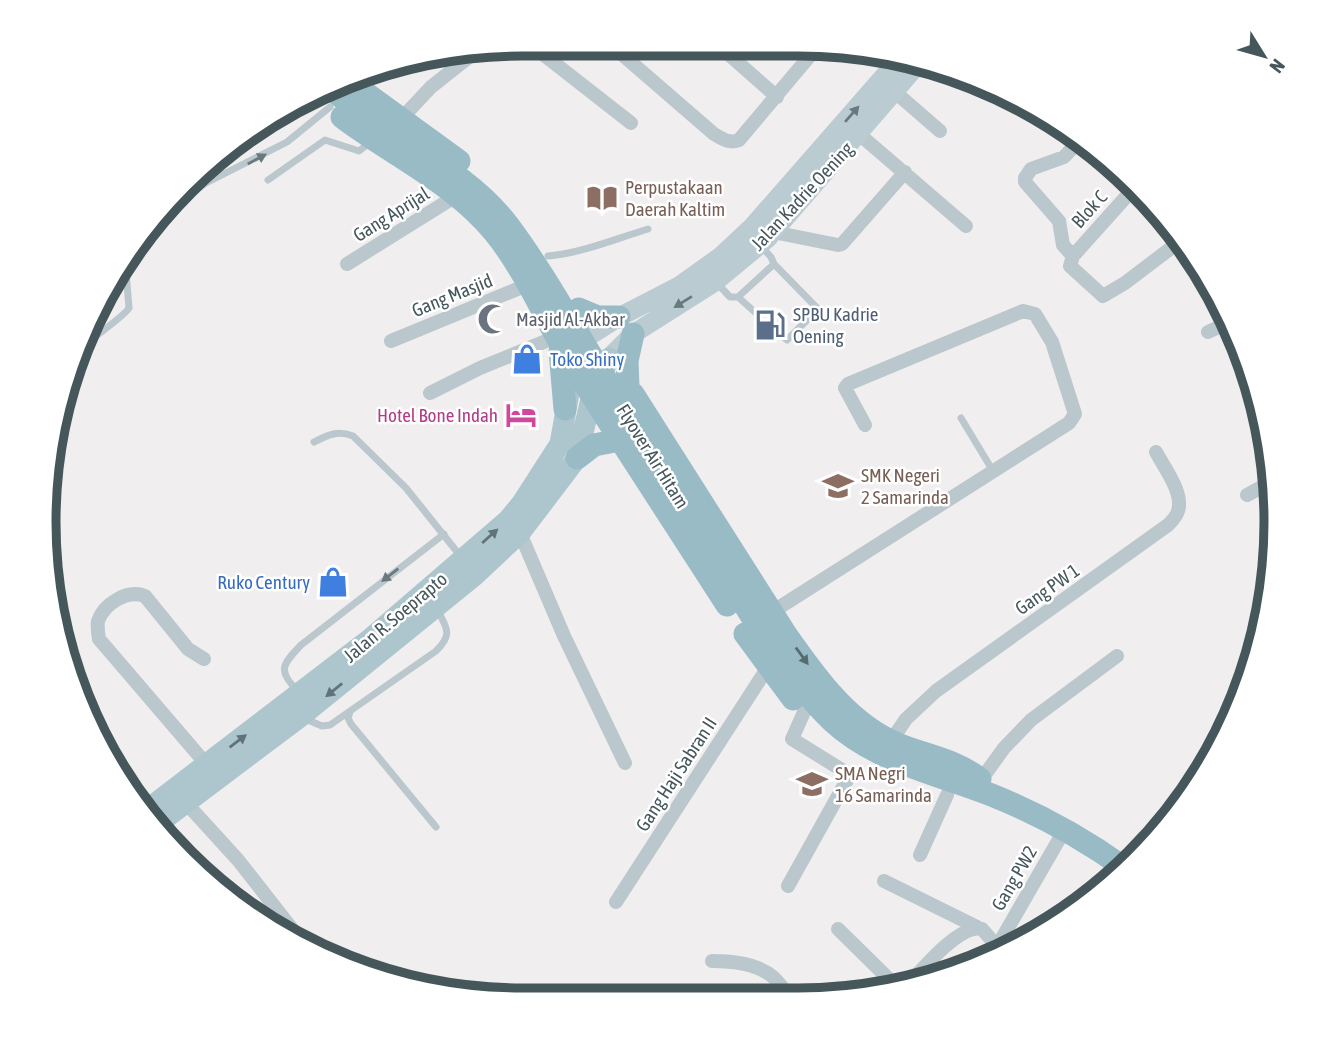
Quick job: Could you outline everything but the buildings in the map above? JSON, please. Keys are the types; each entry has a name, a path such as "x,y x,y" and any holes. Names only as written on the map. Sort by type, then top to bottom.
{"highway":[{"path":"357,86 486,181 519,216 548,256 608,358 772,612 810,669 837,698 864,724 891,741 940,758 985,789 1065,829 1116,863"},
{"path":"328,98 372,141 456,197 494,232 620,440 768,667 804,712 838,744 879,767 947,795 968,800 985,789"},
{"name":"Flyover Air Hitam","path":"329,98 369,118 467,184 506,223 557,299 755,622 801,685 830,719 866,746 911,766 985,789"},
{"path":"579,309 626,326 628,387"},
{"path":"557,339 564,374 565,409"},
{"path":"577,458 594,445 620,440"},
{"path":"695,556 724,538"}],"main road":[{"name":"Jalan Kadrie Oening","path":"626,326 721,256 760,218 893,66"},
{"name":"Jalan Kadrie Oening","path":"626,326 715,282 766,239 913,71"},
{"path":"594,333 626,326"},
{"path":"608,358 626,326"},
{"name":"Jalan R. Soeprapto","path":"157,812 207,765 371,638 508,520 548,466 560,444 565,409 576,370 594,333"},
{"name":"Jalan R. Soeprapto","path":"160,815 187,804 300,717 474,576 520,533 577,458 592,395 608,358"}],"street":[{"path":"545,56 631,123"},
{"path":"624,56 714,134 727,142 739,140 810,56"},
{"path":"731,56 777,97"},
{"path":"401,119 431,87 466,60"},
{"path":"895,92 940,131"},
{"path":"859,134 967,226"},
{"path":"1074,147 1065,157 1031,169 1025,178 1059,221 1063,245 1073,256 1070,266 1103,296 1174,246"},
{"path":"766,239 842,244 905,172"},
{"name":"Blok C","path":"1073,256 1129,193"},
{"name":"Gang Aprijal","path":"346,264 456,197"},
{"name":"Gang Masjid","path":"391,341 527,285"},
{"path":"772,612 1069,423 1075,414 1052,342 1035,314 1023,311 851,382 845,388 865,425"},
{"path":"1208,332 1221,326"},
{"path":"430,393 480,368 557,339"},
{"name":"Gang PW 1","path":"891,741 912,714 936,691 1168,525 1178,512 1179,501 1156,452"},
{"path":"1247,495 1262,487"},
{"path":"520,533 564,636 625,763"},
{"path":"204,659 188,649 145,596 136,593 127,594 105,609 97,624 99,639 207,765"},
{"path":"985,789 1004,748 1031,720 1117,656"},
{"name":"Gang Haji Sabran II","path":"616,902 768,667"},
{"path":"788,886 847,780 842,770 792,739 804,712"},
{"path":"920,855 947,795"},
{"path":"187,804 238,860 290,927"},
{"name":"Gang PW2","path":"1004,940 1065,829"},
{"path":"884,881 977,927 989,935 995,944"},
{"path":"920,972 953,939 977,927"},
{"path":"838,929 889,979"},
{"path":"712,961 739,962 772,976 783,988"}],"lane":[{"path":"190,194 287,142 321,102"},
{"path":"268,180 325,140 359,151 372,141"},
{"path":"548,256 570,254 648,229"},
{"path":"766,239 774,264 818,310 787,340 778,332"},
{"path":"738,297 774,264"},
{"path":"95,335 127,313 126,276"},
{"path":"715,282 730,297 738,297 757,314"},
{"path":"961,418 993,471"},
{"path":"314,442 333,433 344,432 353,436 406,488 464,560"},
{"path":"706,509 712,505 715,507 748,561 748,565 743,568"},
{"path":"301,694 283,673 287,659 301,645 444,534"},
{"path":"300,717 322,726 330,724 436,650 446,641 447,628 436,607"},
{"path":"350,712 348,718 351,724 436,827"}],"place":[{"name":"Perpustakaan Daerah Kaltim","path":"602,198"},
{"name":"Masjid Al-Akbar","path":"493,319"},
{"name":"SPBU Kadrie Oening","path":"770,325"},
{"name":"Toko Shiny","path":"527,359"},
{"name":"Hotel Bone Indah","path":"521,415"},
{"name":"SMK Negeri 2 Samarinda","path":"838,486"},
{"name":"Ruko Century","path":"333,582"},
{"name":"SMA Negri 16 Samarinda","path":"812,784"}]}
